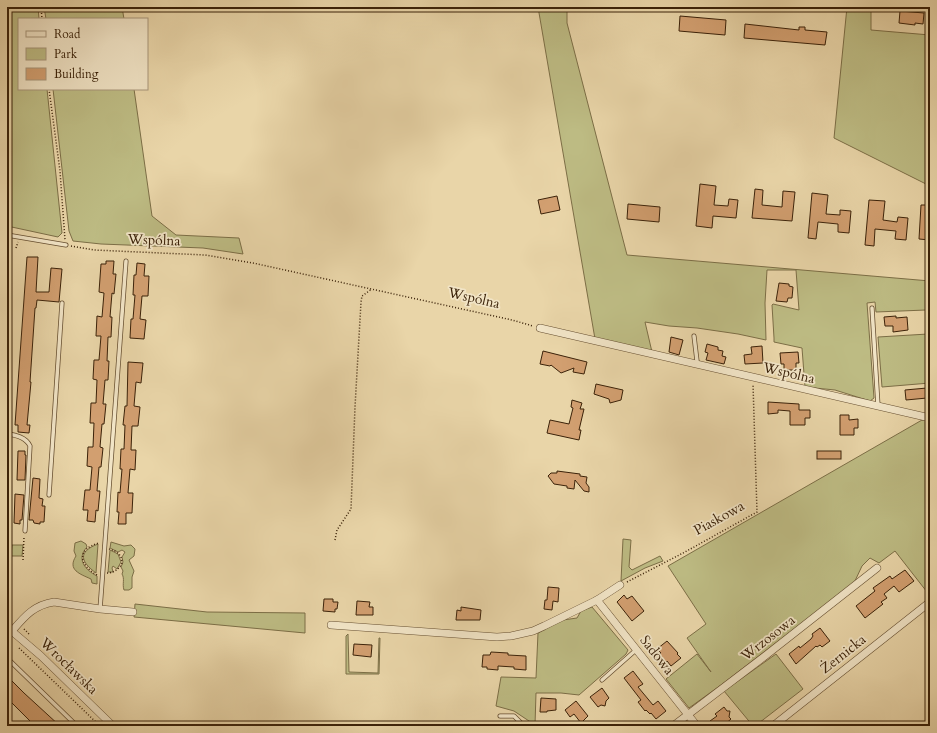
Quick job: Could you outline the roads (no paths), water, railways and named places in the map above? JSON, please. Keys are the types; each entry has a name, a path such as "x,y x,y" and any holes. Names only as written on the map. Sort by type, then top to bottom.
{"street":[{"name":"Wspólna","path":"540,328 930,418"},
{"name":"Wrzosowa","path":"673,726 877,568"},
{"path":"331,625 504,637 533,631 597,600 620,585"},
{"name":"Sadowa","path":"597,600 697,726"},
{"path":"10,629 32,610 44,604 54,602 100,609 134,612"},
{"name":"Żernicka","path":"773,726 930,602"},
{"name":"Wrocławska","path":"10,629 113,726"}],"lane":[{"path":"7,235 66,245"},
{"path":"100,609 126,261"},
{"path":"49,495 62,304"},
{"path":"872,308 878,407"},
{"path":"694,336 697,361 696,365"},
{"path":"7,434 27,440 30,446 25,531"},
{"path":"602,680 636,649"},
{"path":"7,658 77,726"},
{"path":"500,716 514,716 524,726"}]}
